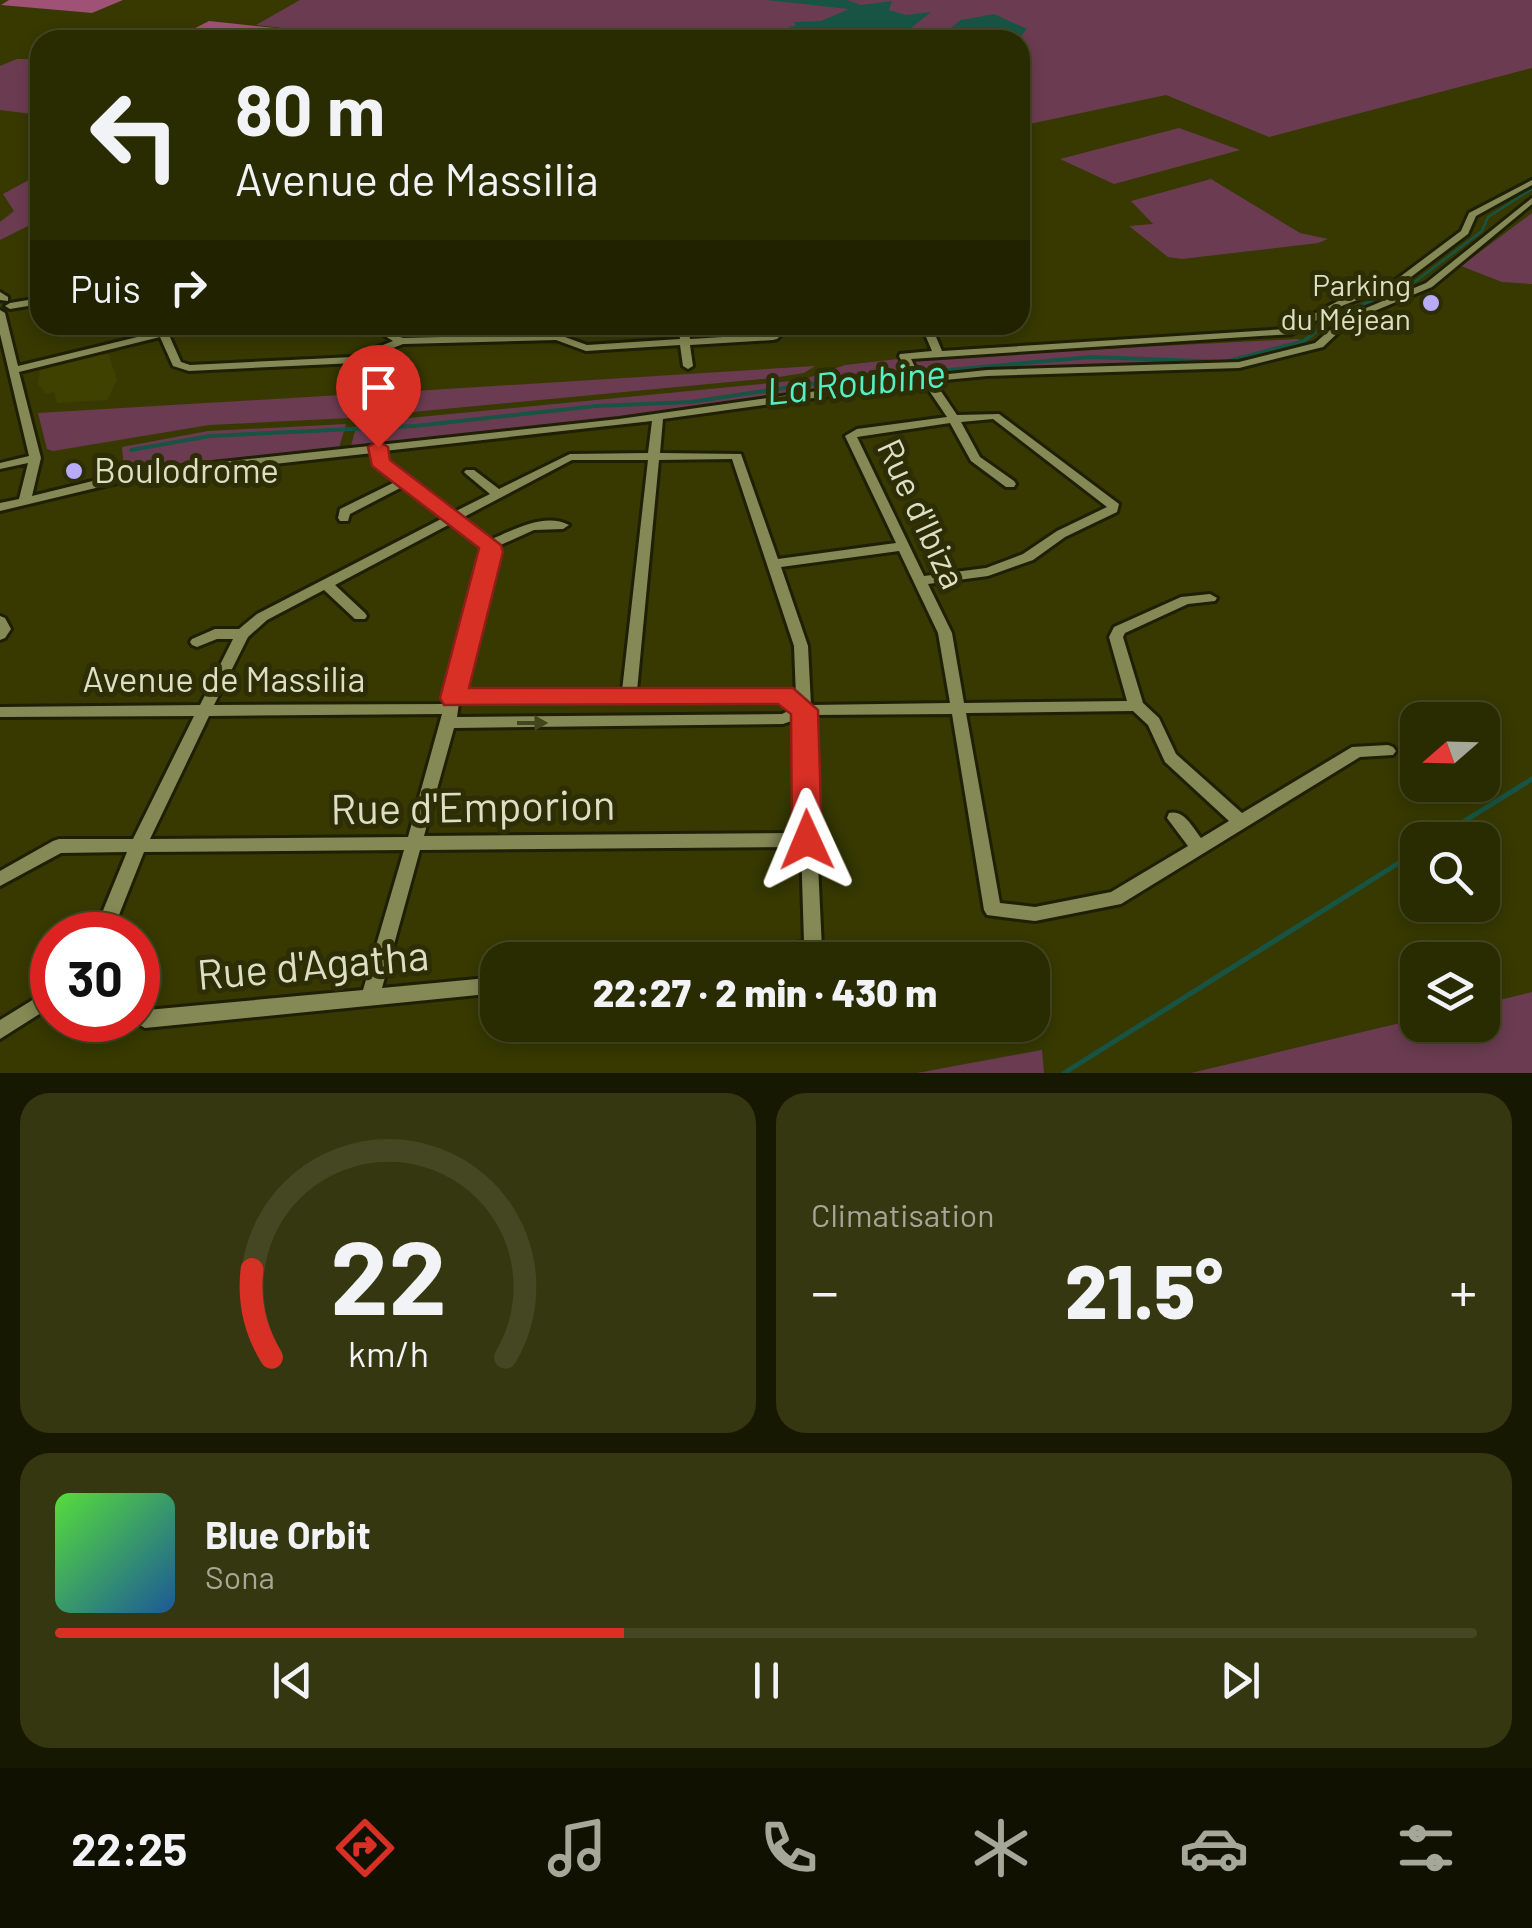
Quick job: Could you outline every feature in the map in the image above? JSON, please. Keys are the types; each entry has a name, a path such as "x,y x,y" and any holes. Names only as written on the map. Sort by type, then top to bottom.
{"street":[{"path":"930,335 938,354 1288,332 1341,303 1400,281 1465,232 1472,215 1532,182"},
{"path":"0,507 129,476 658,415 922,380 1020,371 1221,366 1310,349 1370,310 1429,285 1532,200"},
{"path":"25,498 34,458 4,305 30,302"},
{"path":"0,370 139,335"},
{"path":"165,335 177,364 189,368 355,360 401,342 556,337 586,348 775,335"},
{"path":"390,335 401,342"},
{"path":"556,337 560,335"},
{"path":"684,335 688,366"},
{"name":"Rue d'Ibiza","path":"938,354 905,358 954,419"},
{"path":"629,695 658,415"},
{"path":"920,581 988,572 1028,556 1061,534 1114,509 1113,504 996,416 954,419 976,459 1010,484"},
{"name":"Rue d'Ibiza","path":"954,419 851,436 944,634 993,910 1035,914 1115,899 1199,848"},
{"path":"370,998 491,552 489,545 380,462 378,447"},
{"path":"111,912 138,844 242,634 262,617 570,457 737,456 801,646 813,942"},
{"path":"0,466 34,458"},
{"path":"470,472 497,494"},
{"path":"344,518 344,512 403,482"},
{"path":"489,545 532,526 562,525"},
{"path":"773,564 903,546"},
{"path":"326,584 360,616"},
{"path":"1210,598 1186,600 1118,630 1116,637 1136,706 1154,722 1170,758 1240,822"},
{"path":"0,621 4,629 0,635"},
{"path":"197,642 214,634 242,634"},
{"name":"Avenue de Massilia","path":"450,710 629,695 783,695 804,710"},
{"name":"Avenue de Massilia","path":"0,712 450,710 783,720 804,710 1136,706"},
{"path":"1176,818 1199,848 1357,752 1388,751"},
{"name":"Rue d'Emporion","path":"0,879 58,846 807,840"},
{"name":"Rue d'Agatha","path":"160,1017 480,987"},
{"path":"0,1030 30,1010"}],"shaded area":[{"path":"9,0 123,0 92,13 1,5"},
{"path":"300,0 1532,0 1532,68 1269,137 1166,95 1030,124 1030,30 300,30 256,25"},
{"path":"209,21 294,30 191,30"},
{"path":"30,59 30,114 0,110 0,66"},
{"path":"1179,128 1240,150 1114,184 1060,159"},
{"path":"30,179 30,225 0,240 0,222 14,211 3,194"},
{"path":"1211,179 1300,233 1328,239 1182,259 1168,257 1129,226 1153,224 1131,201"},
{"path":"1532,213 1532,284 1502,282 1461,266"},
{"path":"1297,339 1310,344 1229,364 1098,365 920,376 911,359"},
{"path":"108,353 117,380 107,400 57,403 54,392 46,394 38,384 40,369"},
{"path":"898,359 908,377 617,417 351,446 357,423 802,380 845,365"},
{"path":"815,366 804,373 772,378 360,417 366,394"},
{"path":"358,394 349,418 209,425 53,451 47,449 38,413"},
{"path":"346,424 339,448 124,471 122,447 208,431"},
{"path":"1532,992 1532,1073 1191,1073 1400,1023 1400,1042 1500,1042 1500,1000"},
{"path":"1041,1050 1044,1073 917,1073"}],"water":[{"path":"766,0 847,0 861,5 892,1 889,10 906,15 931,12 906,30 788,27 796,26 794,22 821,21 849,9"},
{"path":"994,14 1027,29 948,30 961,20"}],"waterway":[{"name":"La Roubine","path":"1409,286 1482,231 1488,217 1532,189"},
{"name":"La Roubine","path":"131,450 210,436 415,426 596,406 691,402 838,380 1091,357 1225,362 1304,341 1335,316 1409,286"},
{"path":"1463,822 1532,779"},
{"path":"1064,1073 1400,862"}],"place":[{"name":"Parking du Méjean","path":"1431,303"},
{"name":"Boulodrome","path":"74,471"}],"route":[{"path":"378,447 380,462 489,545 491,552 453,698 783,695 804,710 807,840"}]}
